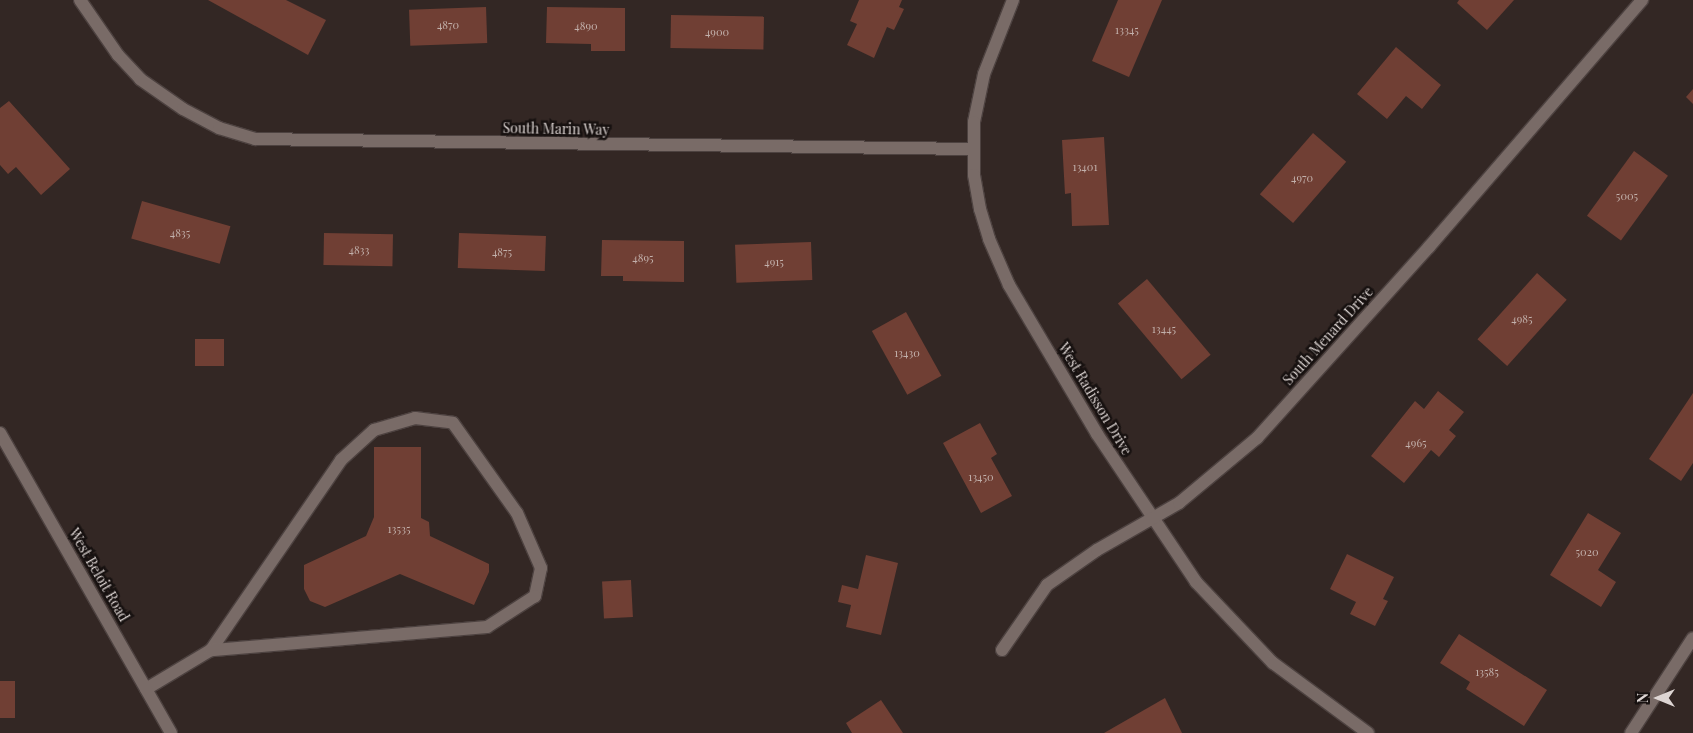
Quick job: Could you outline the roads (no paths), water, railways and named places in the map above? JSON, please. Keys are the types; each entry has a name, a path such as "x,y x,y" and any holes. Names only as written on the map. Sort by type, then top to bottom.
{"street":[{"name":"South Marin Way","path":"80,0 118,55 150,86 182,109 219,128 255,139 974,149"},
{"name":"West Radisson Drive","path":"1013,0 984,74 974,122 974,175 980,209 989,239 1009,285 1152,519 1196,582 1229,620 1272,663 1368,733"},
{"name":"South Menard Drive","path":"1002,650 1047,585 1097,550 1152,519 1208,481 1257,438 1429,247 1642,0"},
{"path":"146,689 211,650 341,460 374,430 415,418 453,423 517,514 541,568 535,596 487,627 211,650"},
{"name":"West Beloit Road","path":"0,433 171,733"},
{"path":"1631,733 1693,638"}]}
